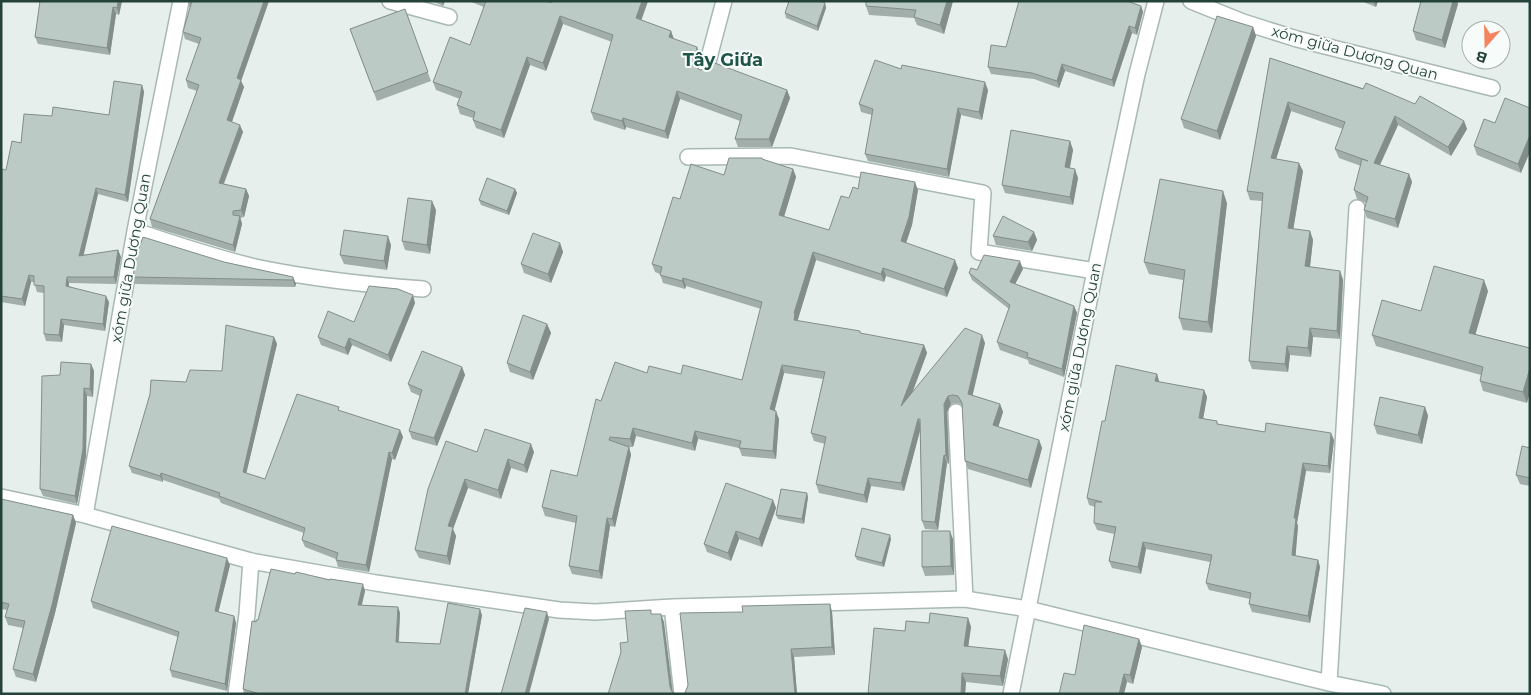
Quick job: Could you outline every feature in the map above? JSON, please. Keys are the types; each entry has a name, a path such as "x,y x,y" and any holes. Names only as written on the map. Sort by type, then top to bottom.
{"street":[{"name":"xóm giữa Dương Quan","path":"86,515 135,231 181,1"},
{"path":"390,1 449,17"},
{"path":"706,69 724,1"},
{"name":"xóm giữa Dương Quan","path":"1011,694 1136,74 1156,1"},
{"name":"xóm giữa Dương Quan","path":"1191,1 1243,22 1297,39 1492,88"},
{"path":"688,157 791,156 983,193 979,252 1095,271"},
{"path":"1329,683 1357,208"},
{"path":"135,231 226,260 260,268 349,283 423,289"},
{"path":"956,412 964,599"},
{"path":"1,497 86,515 251,561 376,583 485,598 528,607 595,612 672,607 964,599 1028,609 1329,683 1383,694"},
{"path":"236,694 247,614 251,561"},
{"path":"672,607 682,694"}],"building":[{"path":"40,1 118,1 117,8 113,7 107,48 35,37"},
{"path":"192,1 264,1 237,78 241,80 227,120 240,125 219,183 246,189 241,210 233,211 233,215 240,216 233,245 150,219 199,85 186,80 201,38 183,32"},
{"path":"486,1 547,1 551,3 552,1 642,1 636,18 671,31 669,37 697,47 694,63 700,70 709,68 712,62 787,90 769,139 735,139 742,115 677,91 665,131 623,118 622,121 591,112 613,35 560,16 543,63 527,57 501,130 473,120 475,112 457,105 462,92 433,82 450,37 470,45"},
{"path":"789,1 820,1 825,3 817,26 785,13"},
{"path":"866,1 947,1 940,25 914,17 916,10 866,6"},
{"path":"1019,1 1127,1 1141,6 1135,28 1129,26 1112,80 1062,64 1057,81 1032,73 988,67 991,45 1006,47"},
{"path":"1421,1 1453,1 1442,40 1413,31"},
{"path":"405,9 428,72 374,92 350,29"},
{"path":"1217,16 1253,27 1217,131 1181,119"},
{"path":"1270,58 1363,89 1366,83 1415,104 1420,96 1464,121 1448,147 1395,116 1374,163 1409,174 1395,219 1364,210 1368,197 1354,190 1362,159 1368,161 1335,149 1345,122 1288,102 1271,158 1299,163 1288,228 1310,231 1305,266 1340,271 1337,331 1310,328 1308,348 1287,346 1285,364 1249,361 1263,193 1247,191"},
{"path":"875,60 901,69 902,65 985,82 979,112 958,108 947,169 865,154 873,109 859,104"},
{"path":"114,81 142,85 125,195 96,188 79,256 118,250 114,277 67,277 66,286 106,296 103,324 61,319 59,335 44,334 44,286 34,285 34,276 29,275 22,299 1,296 2,169 6,170 12,141 21,143 24,114 52,116 53,107 109,115"},
{"path":"1505,98 1530,108 1530,135 1518,164 1474,146 1484,119 1495,123"},
{"path":"1011,130 1070,141 1065,167 1075,169 1070,197 1002,185"},
{"path":"729,158 762,158 793,169 779,215 829,230 841,196 849,198 853,187 858,189 861,172 915,182 909,217 901,241 955,260 944,289 883,268 881,274 813,252 794,313 794,320 860,331 860,333 924,345 901,406 965,328 982,335 968,394 1000,404 993,425 1039,440 1028,480 965,461 962,403 958,396 953,395 948,396 944,404 946,456 944,455 935,522 922,521 920,419 918,419 901,483 868,478 864,495 816,484 826,437 811,433 825,372 782,365 770,409 776,411 773,451 739,448 741,441 695,431 692,443 633,428 630,439 610,437 609,440 629,447 612,519 607,518 599,571 569,566 577,516 542,507 551,470 577,476 596,399 601,401 615,362 647,373 649,366 681,374 683,365 742,380 762,302 683,278 682,281 660,275 662,267 652,264 673,197 680,199 691,164 724,175"},
{"path":"487,178 515,189 507,211 479,200"},
{"path":"1160,179 1223,191 1208,322 1179,318 1185,270 1144,262"},
{"path":"408,198 432,201 427,245 402,241"},
{"path":"1003,216 1034,232 1028,242 993,236"},
{"path":"344,230 388,236 384,261 340,255"},
{"path":"533,233 560,243 548,274 521,264"},
{"path":"143,237 224,262 293,277 293,280 133,277 136,257"},
{"path":"984,255 1020,261 1010,282 1074,306 1062,369 1027,357 1028,353 997,342 1010,305 969,273 971,268 977,270"},
{"path":"1434,266 1484,280 1469,333 1530,348 1530,368 1523,392 1480,381 1483,367 1372,335 1382,300 1421,311"},
{"path":"369,286 398,289 413,295 388,355 349,338 345,348 318,337 328,311 354,322"},
{"path":"523,315 547,324 530,372 507,363"},
{"path":"226,325 274,337 243,472 265,479 297,394 339,407 338,410 400,430 392,453 389,452 366,565 336,560 338,553 302,540 305,528 219,496 220,493 161,473 160,476 129,466 150,394 151,380 186,382 190,370 222,371"},
{"path":"422,351 462,367 434,438 409,431 422,390 408,384"},
{"path":"61,362 91,364 90,389 84,388 83,449 75,496 40,489 42,376 60,375"},
{"path":"1116,365 1157,374 1155,381 1204,390 1199,418 1217,421 1217,424 1265,432 1266,423 1331,433 1328,466 1303,463 1294,518 1296,518 1292,555 1318,560 1308,616 1249,604 1251,593 1206,583 1212,555 1143,542 1138,567 1109,561 1116,527 1094,523 1095,502 1102,502 1087,498 1102,421 1105,421"},
{"path":"1380,397 1425,407 1418,435 1374,425"},
{"path":"485,429 531,444 524,465 508,459 498,490 465,479 448,526 453,527 447,556 415,550 428,489 446,441 477,452"},
{"path":"1522,446 1530,448 1530,478 1516,475"},
{"path":"726,483 773,500 759,539 736,531 728,553 704,544"},
{"path":"781,489 807,493 802,519 776,515"},
{"path":"1,499 73,515 52,605 33,674 13,669 25,621 5,617 9,604 1,602"},
{"path":"112,526 227,558 215,611 234,616 225,684 170,670 179,632 91,601"},
{"path":"862,528 890,535 882,563 855,556"},
{"path":"922,531 950,531 951,566 922,567"},
{"path":"271,569 363,584 358,605 398,607 396,642 440,644 448,603 480,609 465,694 260,694 243,689 252,621 256,622 258,620"},
{"path":"830,604 832,647 791,649 795,694 684,694 688,685 680,613 743,612 742,606"},
{"path":"525,608 547,612 525,694 501,694"},
{"path":"651,610 651,614 661,614 670,687 672,692 676,694 608,694 621,652 620,643 628,642 625,611"},
{"path":"930,613 968,618 964,646 1005,650 1000,676 962,673 961,694 868,694 874,628 905,631 906,621 929,623"},
{"path":"1084,625 1139,639 1130,675 1124,674 1119,694 1059,694 1064,673 1075,675"}],"district":[{"name":"Tây Giữa","path":"723,60"}]}
